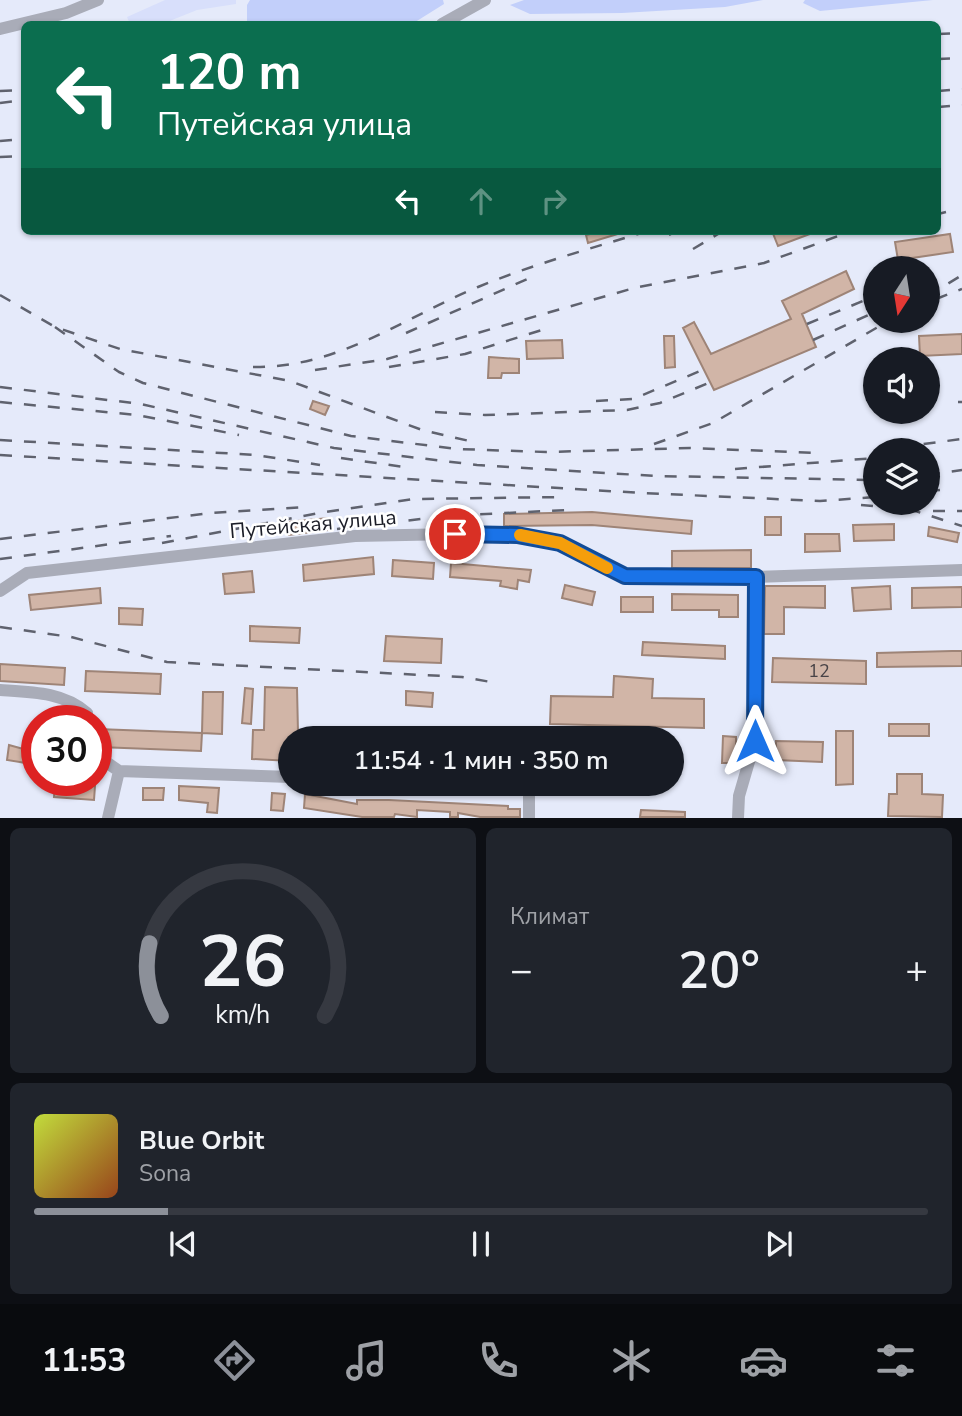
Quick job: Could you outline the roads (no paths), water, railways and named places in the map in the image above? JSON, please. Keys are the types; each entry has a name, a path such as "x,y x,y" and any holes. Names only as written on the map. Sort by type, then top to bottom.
{"street":[{"path":"59,0 66,13"},
{"path":"33,21 66,13 98,0"},
{"path":"447,21 485,0"},
{"path":"0,29 21,24"},
{"name":"Путейская улица","path":"0,591 27,573 355,536 517,535 560,543 625,576 756,577 962,570"},
{"path":"738,817 739,796 755,741 756,577"},
{"path":"0,690 37,693 72,700 78,705"},
{"path":"112,766 119,771 278,777"},
{"path":"108,817 119,771"},
{"path":"529,796 529,817"}],"railway":[{"path":"941,34 962,33"},
{"path":"941,59 962,58"},
{"path":"941,91 962,89"},
{"path":"0,91 21,90"},
{"path":"0,103 21,100"},
{"path":"941,107 962,105"},
{"path":"0,141 21,139"},
{"path":"0,157 21,156"},
{"path":"941,213 946,212"},
{"path":"253,367 284,365 342,350 498,279 634,235"},
{"path":"693,249 716,235"},
{"path":"315,370 387,359 634,288 764,263 841,235"},
{"path":"940,289 962,275"},
{"path":"406,333 534,276"},
{"path":"940,297 962,289"},
{"path":"0,295 55,327 120,349 290,381 422,430 478,443"},
{"path":"807,324 863,301"},
{"path":"813,340 863,317"},
{"path":"55,327 119,372 143,383 351,436 457,449 546,452 690,448 819,453"},
{"path":"389,367 465,354 545,329"},
{"path":"654,444 713,423 868,333"},
{"path":"596,401 633,399 705,369"},
{"path":"435,412 485,415 627,410 660,403 711,382"},
{"path":"0,387 141,404 334,448 477,465 655,476 863,480"},
{"path":"0,402 137,415 239,435"},
{"path":"940,442 962,439"},
{"path":"0,440 256,455 320,465"},
{"path":"0,455 642,493 820,501 863,498"},
{"path":"341,458 411,468"},
{"path":"735,469 863,459"},
{"path":"940,473 962,470"},
{"path":"162,543 319,513 413,499 565,497"},
{"path":"861,505 909,509 962,526"},
{"path":"0,539 210,513 306,507"},
{"path":"337,529 445,516 568,510"},
{"path":"940,511 962,511"},
{"path":"0,559 171,536"},
{"path":"0,627 71,637 167,662 462,677 491,682"}]}
